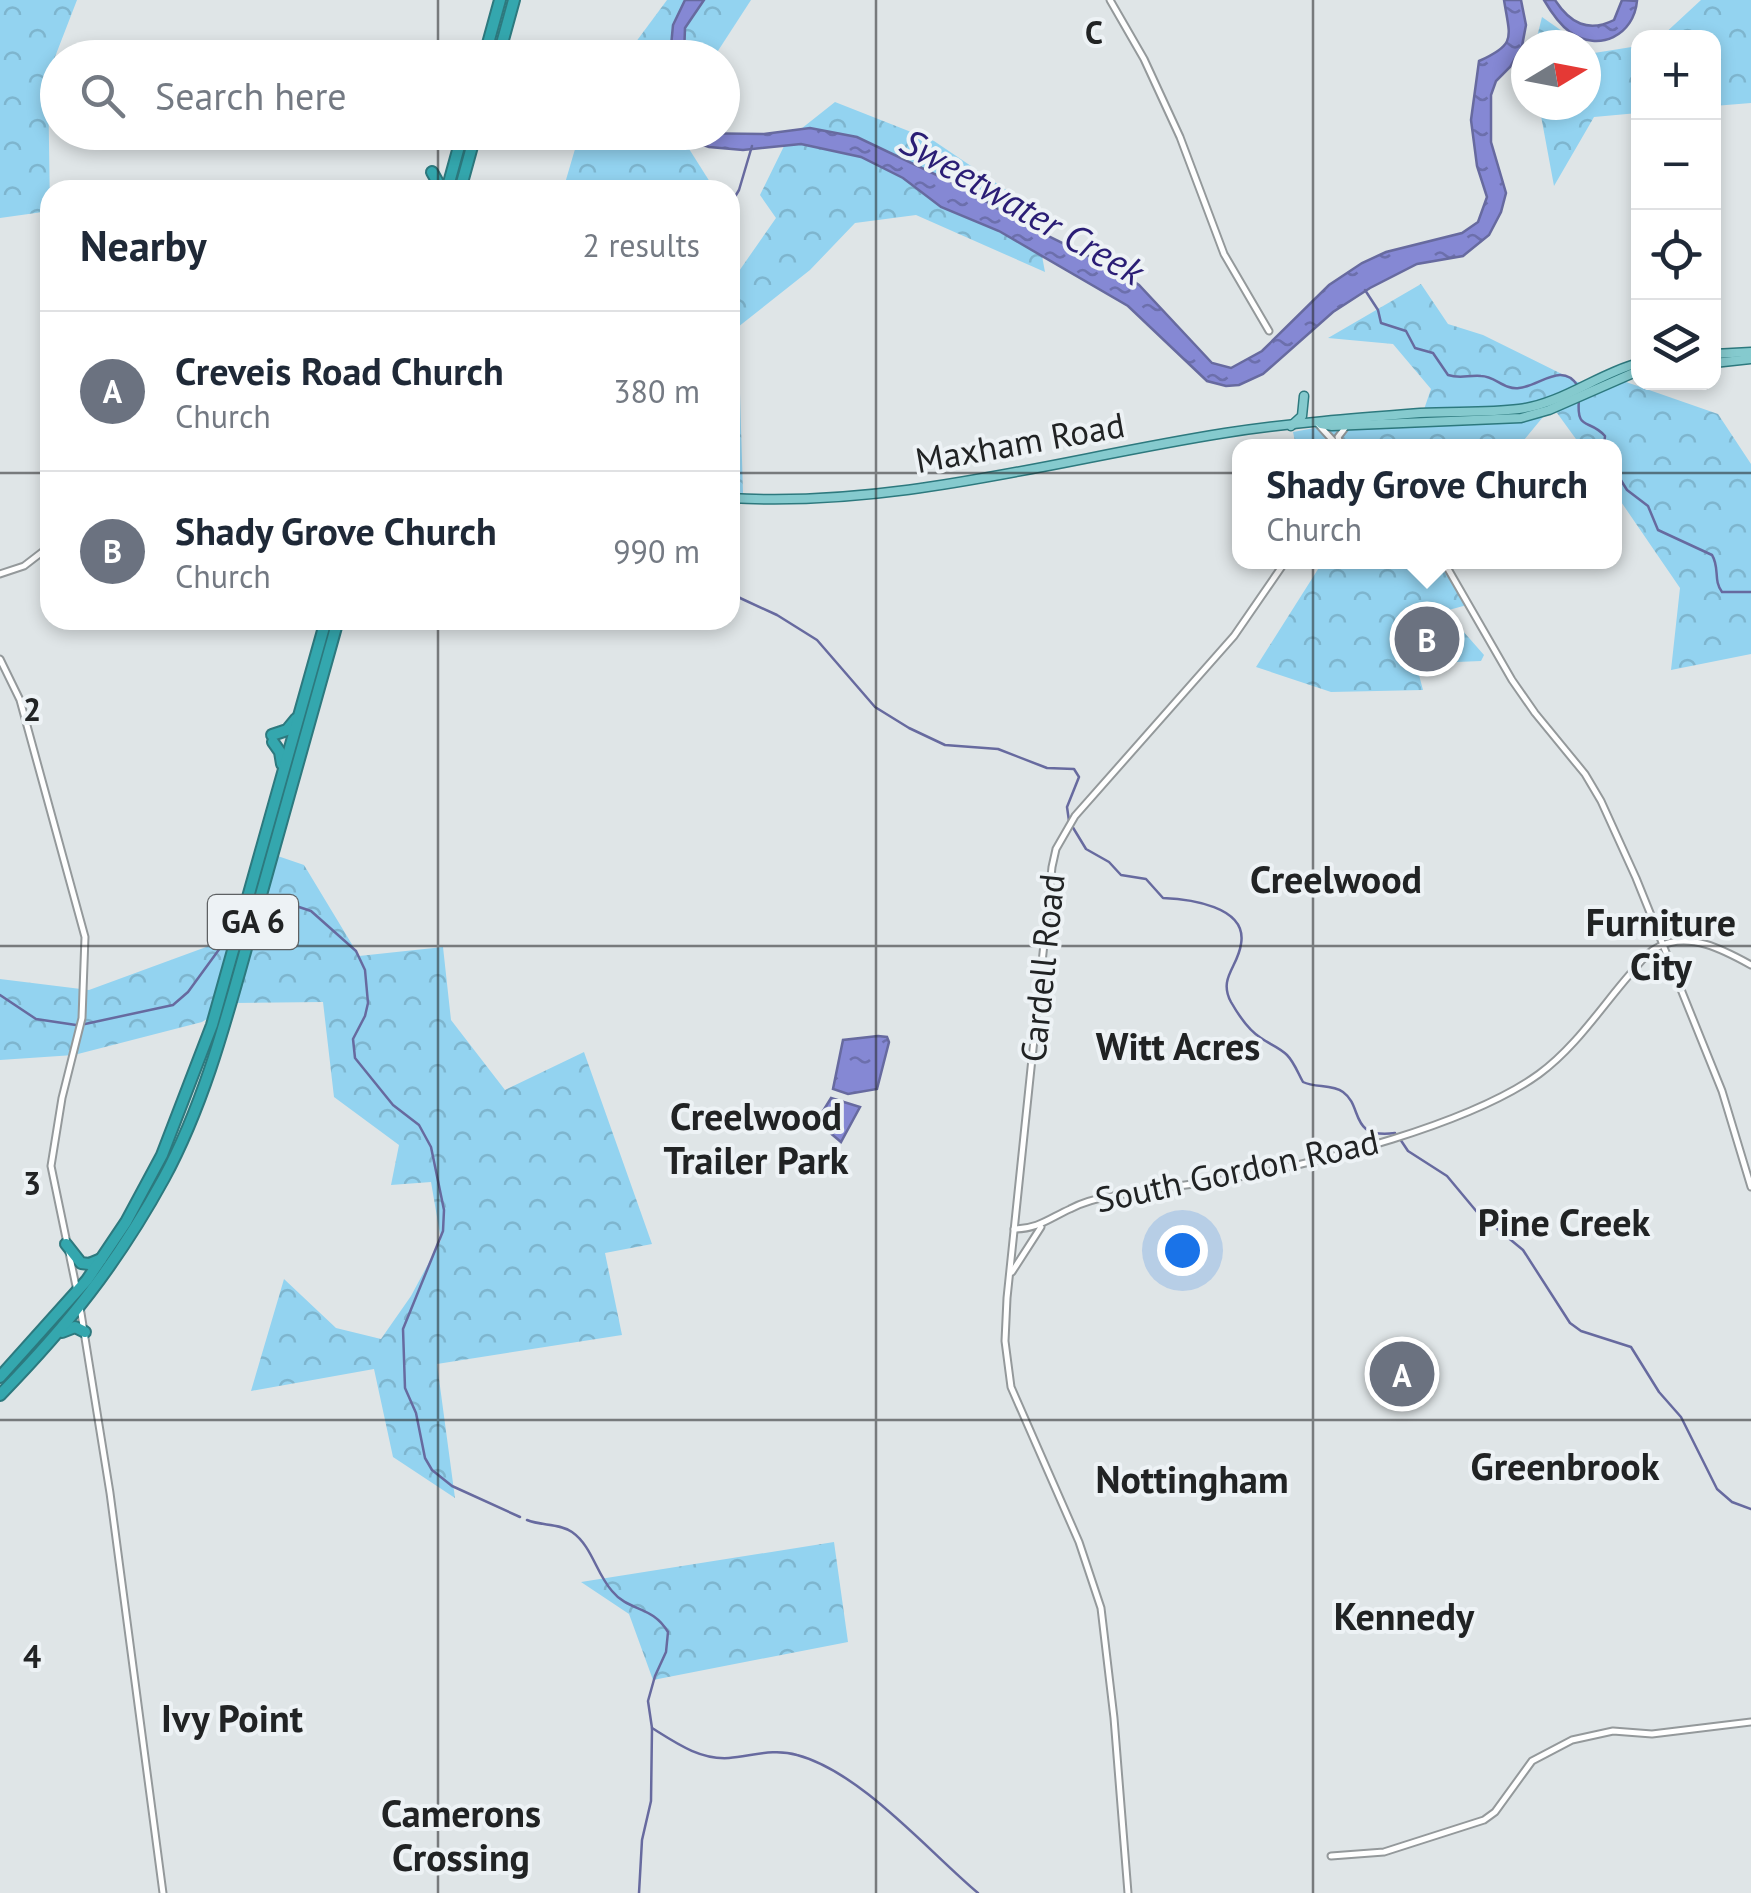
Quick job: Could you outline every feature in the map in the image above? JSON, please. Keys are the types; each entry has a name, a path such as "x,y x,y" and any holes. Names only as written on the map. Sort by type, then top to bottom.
{"highway":[{"path":"489,40 500,0"},
{"path":"503,40 514,0"},
{"path":"448,180 457,150"},
{"path":"463,180 471,150"},
{"path":"432,172 438,180"},
{"name":"GA 6","path":"0,1377 102,1259 162,1155 196,1071 323,630"},
{"name":"GA 6","path":"0,1395 81,1308 125,1245 164,1176 204,1086 335,630"},
{"path":"282,776 282,758 272,739 287,730 301,710"},
{"path":"66,1244 81,1263 92,1264 102,1259"},
{"path":"61,1332 76,1328 84,1332"}],"main road":[{"path":"1721,354 1751,356"},
{"path":"1721,362 1751,356"},
{"name":"Maxham Road","path":"740,498 796,501 918,489 1226,433 1317,423 1521,418 1631,366"},
{"name":"Maxham Road","path":"1588,388 1631,373"},
{"path":"1290,426 1302,416 1304,396"},
{"name":"Maxham Road","path":"1317,423 1332,418 1519,409 1570,397"}],"street":[{"path":"1110,0 1144,59 1180,137 1224,254 1269,331"},
{"path":"1317,423 1332,439"},
{"path":"1339,439 1340,431 1349,425"},
{"path":"0,574 24,566 40,554"},
{"name":"Cardell Road","path":"1010,1275 1052,867 1062,837 1075,816 1234,636 1280,569"},
{"path":"1448,569 1512,680 1590,782 1636,878 1722,1091 1751,1187"},
{"path":"0,659 20,700 86,937 82,1018 62,1098 52,1166 81,1308 110,1493 163,1893"},
{"path":"1661,945 1700,942 1751,965"},
{"name":"South Gordon Road","path":"1014,1230 1041,1226 1082,1204 1112,1196 1237,1178 1318,1158 1408,1133 1501,1096 1525,1084 1556,1060 1643,960 1661,945"},
{"path":"1041,1226 1010,1275 1005,1341 1011,1387 1079,1542 1101,1608 1128,1893"},
{"path":"1331,1856 1384,1852 1484,1820 1495,1812 1532,1761 1572,1740 1620,1730 1644,1734 1751,1722"}],"green space":[{"path":"0,0 77,0 62,40 40,40 40,150 49,150 50,180 40,180 40,212 0,218"},
{"path":"667,0 751,0 725,40 637,40"},
{"path":"1701,0 1751,0 1751,103 1721,105 1721,30 1669,30"},
{"path":"1542,17 1561,30 1539,30"},
{"path":"1631,47 1631,114 1601,116 1601,52"},
{"path":"835,102 934,141 1033,208 1045,272 916,215 855,223 810,270 740,325 740,270 776,218 760,195 787,140"},
{"path":"1542,120 1592,120 1554,186"},
{"path":"575,150 690,150 709,180 566,180"},
{"path":"1421,284 1448,324 1483,335 1588,387 1606,375 1631,384 1631,390 1649,390 1718,414 1751,464 1751,654 1671,670 1680,588 1622,503 1622,439 1576,439 1552,406 1525,439 1294,439 1293,432 1325,426 1419,424 1431,389 1393,344 1328,338"},
{"path":"740,393 743,493 740,493"},
{"path":"1318,569 1446,569 1467,605 1405,622 1423,690 1331,692 1256,667"},
{"path":"1455,622 1484,655 1481,661 1433,663 1432,625"},
{"path":"266,852 304,865 359,956 443,947 451,1020 505,1090 584,1052 652,1244 605,1253 622,1335 437,1364 455,1498 393,1457 374,1369 251,1391 284,1279 336,1328 381,1339 411,1296 441,1240 431,1182 391,1185 399,1145 334,1097 323,1002 233,1003 202,1022 74,1055 0,1060 0,979 89,990 247,932"},
{"path":"834,1542 848,1642 653,1680 629,1614 581,1582"}],"water":[{"path":"685,0 704,0 685,28 685,40 672,40 673,25"},
{"path":"1504,0 1521,0 1525,30 1511,30 1511,65 1496,81 1491,95 1491,142 1506,193 1489,235 1463,256 1417,264 1370,288 1333,312 1263,374 1239,385 1207,381 1128,306 999,231 941,207 903,178 861,157 801,144 740,150 740,134 810,128 857,137 964,188 1016,220 1117,270 1139,285 1212,363 1231,368 1262,351 1329,285 1362,263 1386,252 1462,233 1478,222 1487,197 1477,166 1471,120 1479,61 1500,50 1509,32"},
{"path":"1544,0 1555,0 1573,20 1596,26 1614,20 1622,0 1637,1 1629,23 1603,40 1601,30 1568,30"},
{"path":"887,1037 889,1042 877,1089 848,1094 833,1089 843,1040"},
{"path":"831,1098 860,1107 841,1142 828,1131 823,1111"}],"waterway":[{"name":"Pine Creek","path":"740,187 752,146"},
{"path":"1365,290 1381,323 1406,331 1415,348 1433,353 1448,375 1486,377 1514,388 1565,375 1578,386"},
{"path":"1579,399 1582,420 1605,439"},
{"path":"1622,482 1648,506 1658,530 1712,555 1722,592 1751,592"},
{"name":"Pine Creek","path":"740,598 817,640 875,707 909,728 945,745 998,749 1047,768 1074,769 1079,777 1067,807 1069,821 1086,849 1109,862 1121,875 1146,879 1163,898 1214,907 1235,921 1241,931 1241,944 1227,986 1231,1002 1244,1022 1256,1035 1287,1055 1303,1082 1343,1092 1363,1127 1380,1134 1395,1133"},
{"path":"274,912 293,905 311,911 356,951 365,970 368,1003 353,1039 355,1058 393,1105 419,1125 431,1147 444,1210 443,1231 403,1329 405,1388 416,1413 425,1458 432,1470 452,1486 520,1517"},
{"path":"85,1024 173,1005 188,992 223,944"},
{"path":"0,995 36,1019 76,1025"},
{"name":"Pine Creek","path":"1400,1139 1408,1151 1447,1176 1477,1212 1523,1250 1570,1323 1581,1331 1631,1347 1659,1392 1681,1417 1717,1489 1732,1502 1751,1509"},
{"path":"527,1520 572,1532 612,1591 655,1617 668,1632 666,1652 648,1701 652,1728 651,1801 642,1840 639,1893"},
{"path":"652,1728 708,1756 729,1758 780,1752 821,1764 869,1795 978,1893"}],"place":[{"name":"Shady Grove Church","path":"1427,639"},
{"name":"Creveis Road Church","path":"1402,1374"}],"district":[{"name":"Creelwood","path":"1336,880"},
{"name":"Furniture City","path":"1661,944"},
{"name":"Witt Acres","path":"1178,1047"},
{"name":"Creelwood Trailer Park","path":"756,1139"},
{"name":"Pine Creek","path":"1564,1223"},
{"name":"Greenbrook","path":"1565,1467"},
{"name":"Nottingham","path":"1192,1480"},
{"name":"Kennedy","path":"1404,1617"},
{"name":"Ivy Point","path":"232,1719"},
{"name":"Camerons Crossing","path":"461,1836"}],"water label":[{"name":"Sweetwater Creek","path":"1022,207"}]}
